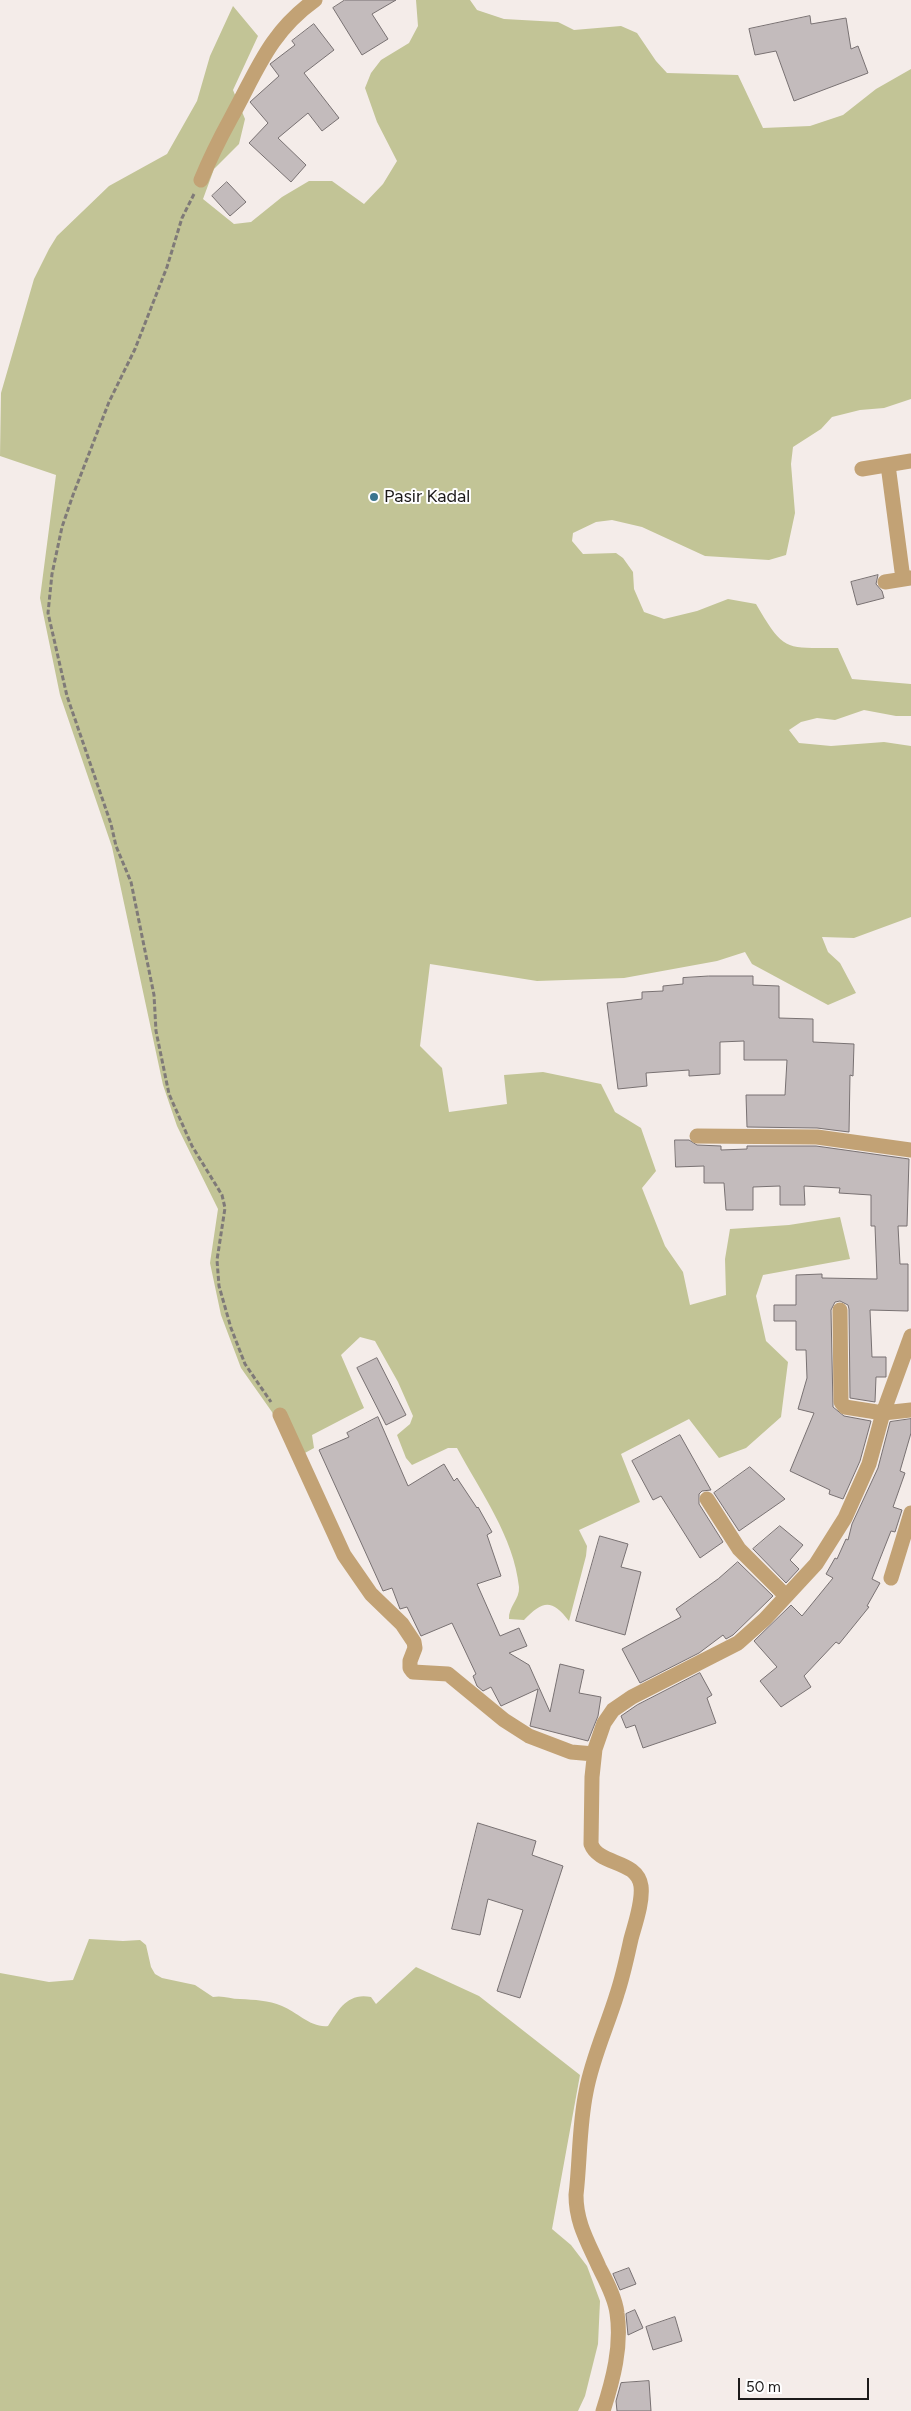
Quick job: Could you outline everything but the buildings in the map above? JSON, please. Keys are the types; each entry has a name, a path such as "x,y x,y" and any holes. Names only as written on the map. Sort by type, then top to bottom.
{"street":[{"path":"200,180 218,139 267,47 304,8 315,0"},
{"path":"862,469 911,461"},
{"path":"885,582 907,578 888,465"},
{"path":"697,1136 817,1137 911,1150"},
{"path":"840,1310 841,1402 845,1407 883,1413 911,1410"},
{"path":"603,2411 614,2378 618,2334 617,2312 604,2276 580,2226 576,2211 576,2195 586,2093 595,2057 618,1993 636,1923 641,1886 628,1867 601,1856 595,1852 590,1844 594,1754 604,1723 620,1704 738,1643 765,1619 816,1564 844,1518 869,1464 883,1413 911,1336"},
{"path":"280,1415 344,1555 371,1594 402,1624 414,1642 415,1648 410,1661 410,1668 413,1672 448,1674 504,1720 529,1736 571,1752 594,1754"},
{"path":"707,1499 739,1549 786,1596"},
{"path":"891,1578 911,1513"}],"path":[{"path":"200,180 182,218 167,267 135,349 109,402 73,495 62,527 52,574 48,613 68,696 111,824 116,846 131,882 152,987 156,1031 170,1094 192,1146 222,1195 224,1202 225,1214 217,1260 222,1295 245,1364 280,1415"}],"green space":[{"path":"416,0 470,0 477,10 504,19 558,22 574,30 621,26 637,33 656,61 667,73 738,75 763,128 810,126 843,115 876,89 911,69 911,399 884,408 860,410 832,417 821,429 793,447 791,464 795,513 786,555 769,560 705,556 642,527 612,520 596,522 573,533 572,541 583,554 616,553 623,558 633,572 634,589 644,612 664,619 697,611 728,599 756,604 773,631 788,644 807,648 838,648 852,679 911,684 911,716 896,716 864,710 835,720 817,718 801,722 789,730 799,743 831,746 884,742 911,746 911,917 854,938 822,937 828,952 840,963 856,993 828,1005 752,964 745,952 717,961 624,978 537,981 430,964 420,1046 442,1068 449,1112 507,1104 504,1075 543,1072 601,1084 615,1112 641,1128 656,1171 642,1188 665,1246 683,1272 690,1305 726,1295 725,1259 730,1229 789,1225 840,1217 850,1259 763,1275 756,1296 766,1341 788,1362 781,1417 746,1448 719,1458 689,1419 621,1454 640,1502 579,1530 587,1546 586,1556 569,1621 557,1609 547,1605 537,1609 524,1620 509,1619 519,1587 516,1568 510,1550 495,1515 457,1448 448,1448 412,1465 406,1458 397,1435 410,1424 413,1416 398,1382 375,1341 360,1337 341,1355 364,1408 312,1435 314,1448 294,1459 272,1412 241,1368 221,1315 210,1263 218,1209 177,1126 163,1085 112,847 60,695 40,598 56,475 0,456 1,393 34,279 49,249 57,236 109,186 167,154 197,101 210,56 233,6 258,36 233,90 245,119 239,144 214,169 203,199 234,224 251,222 282,197 309,181 332,181 364,204 383,184 397,161 377,122 365,88 371,73 381,60 409,43 418,26"},
{"path":"89,1939 140,1940 146,1945 151,1967 155,1974 162,1978 195,1985 213,1997 220,1996 277,2004 316,2025 322,2026 328,2026 340,2008 356,1997 371,1997 376,2004 416,1967 479,1996 580,2075 552,2229 571,2245 587,2266 600,2301 598,2344 585,2396 578,2411 0,2411 0,1973 49,1982 73,1980"}],"place":[{"name":"Pasir Kadal","path":"374,497"}]}
